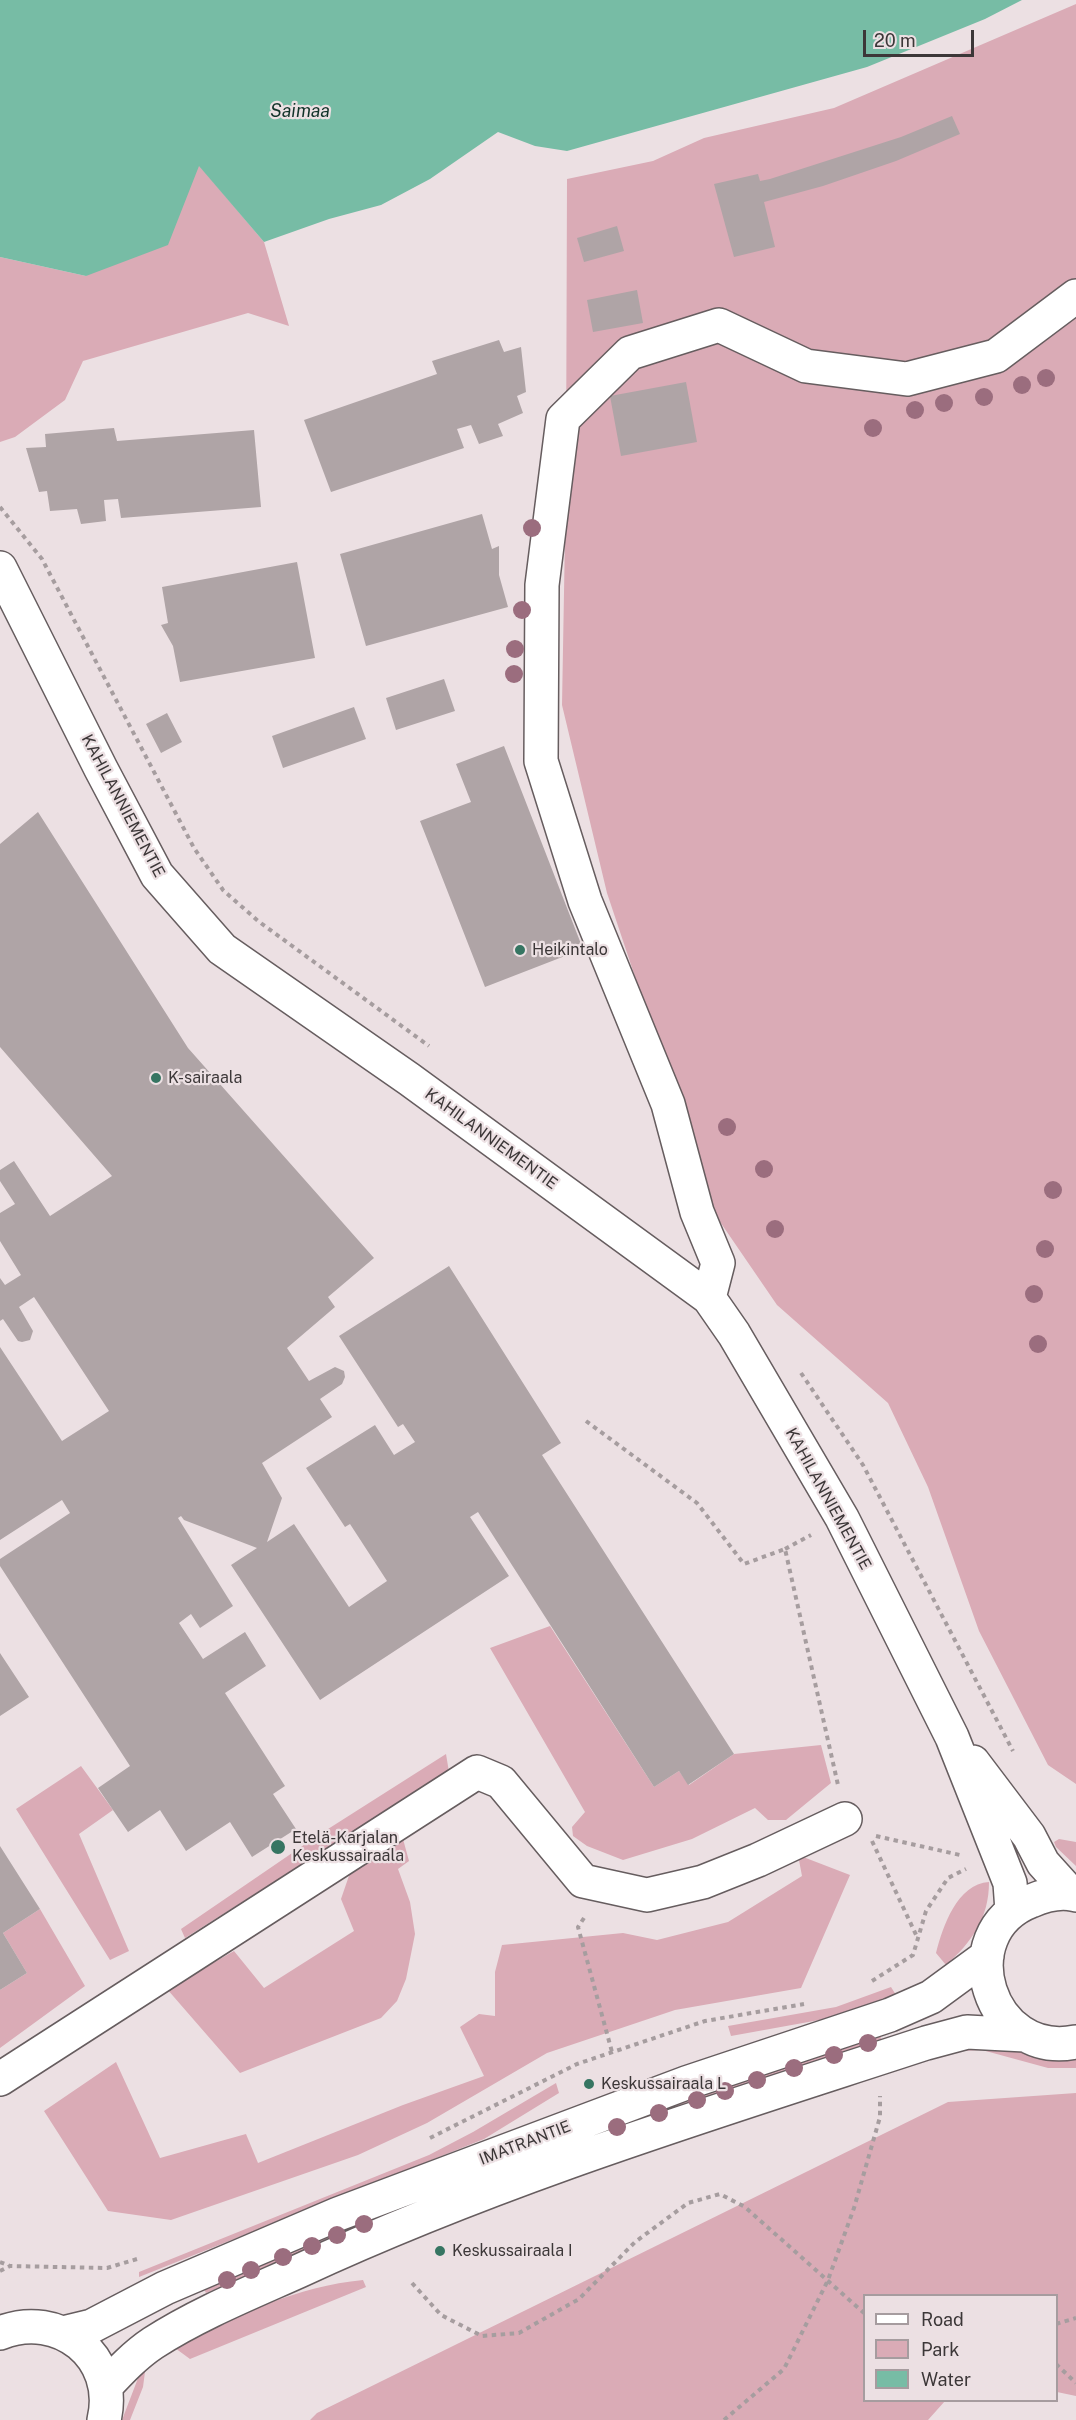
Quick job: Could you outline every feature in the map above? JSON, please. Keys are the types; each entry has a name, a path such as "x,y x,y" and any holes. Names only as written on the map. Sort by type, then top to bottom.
{"street":[{"path":"709,1299 718,1263 697,1212 668,1104 585,901 542,761 542,585 563,419 630,353 719,325 806,366 906,379 996,356 1076,296"},
{"name":"KAHILANNIEMENTIE","path":"0,568 101,769 158,875 222,949 409,1079 709,1299 734,1334 842,1518 952,1737 981,1814 991,1856 1010,1883 1012,1911"},
{"name":"KAHILANNIEMENTIE","path":"952,1737 1029,1836 1043,1863 1074,1894"},
{"path":"0,2079 477,1772 501,1782 583,1881 647,1895 703,1882 758,1860 845,1819"},
{"path":"1074,1894 1044,1896 1018,1906 1012,1911 993,1936 987,1956 986,1979 993,2002 1006,2020 1025,2035 1045,2043 1076,2042"},
{"name":"IMATRANTIE","path":"63,2332 92,2326 165,2288 338,2214 686,2083 890,2015 932,1997 987,1956"},
{"name":"IMATRANTIE","path":"106,2386 126,2365 152,2344 223,2306 354,2245 604,2148 967,2032 1025,2035"},
{"path":"8,2322 63,2332 83,2346 98,2364 106,2386 107,2408 104,2420"}],"path":[{"path":"586,1421 697,1503 744,1564 785,1549 845,1819"},
{"path":"918,1939 869,1835 991,1856"},
{"path":"866,1984 913,1955 926,1911 948,1878 991,1856"},
{"path":"604,1885 578,1927 612,2052"},
{"path":"421,2142 577,2064 705,2021 814,2002"},
{"path":"724,2420 784,2368 828,2280 854,2208 880,2117 880,2094"},
{"path":"412,2283 441,2315 483,2336 519,2333 579,2298 634,2242 688,2204 720,2194 745,2207 863,2312"},
{"path":"0,2262 10,2266 107,2268 123,2265 144,2256"},
{"path":"0,2271 10,2266"},
{"path":"1058,2323 1076,2318"},
{"path":"1058,2366 1076,2383"}],"green space":[{"path":"1076,4 1076,1784 1048,1765 979,1631 928,1487 888,1403 777,1305 714,1213 607,893 562,705 566,480 567,179 653,161 704,138 834,108"},
{"path":"199,165 264,242 289,326 248,313 83,361 65,400 15,437 0,442 0,257 86,276"},
{"path":"550,1626 654,1787 679,1771 689,1785 734,1754 821,1745 831,1783 786,1820 768,1820 755,1808 692,1839 623,1860 587,1846 573,1836 572,1827 585,1812 490,1648"},
{"path":"446,1754 449,1772 185,1938 181,1929 317,1836"},
{"path":"81,1766 113,1810 79,1834 129,1951 110,1960 16,1809"},
{"path":"403,1839 409,1861 398,1869 410,1902 415,1934 406,1979 397,2001 381,2018 240,2073 167,1989 234,1951 264,1988 354,1931 341,1899 352,1867"},
{"path":"1059,1839 1076,1842 1076,1866 1056,1847 1054,1842"},
{"path":"798,1855 850,1875 801,1988 675,2010 547,2053 427,2123 358,2155 171,2220 108,2211 44,2111 116,2062 160,2158 246,2134 258,2163 403,2105 484,2076 460,2027 479,2014 495,2016 495,1972 502,1945 623,1933 657,1940 728,1922 802,1876"},
{"path":"989,1882 986,1907 977,1928 964,1947 946,1965 936,1953 947,1919 968,1890"},
{"path":"40,1909 85,1986 0,2048 0,1990 27,1973 3,1933"},
{"path":"891,1987 896,1995 836,2017 731,2036 728,2026 836,2007"},
{"path":"880,2034 882,2043 453,2194 206,2293 202,2285 590,2132"},
{"path":"1003,2043 1030,2053 1057,2059 1076,2058 1076,2068 1048,2068 982,2050 963,2051 962,2046"},
{"path":"556,2083 559,2093 484,2139 139,2277 139,2272 429,2155"},
{"path":"1076,2093 1076,2396 1058,2392 1058,2294 863,2294 863,2402 944,2402 928,2420 310,2420 317,2413 948,2102"},
{"path":"363,2280 366,2287 190,2359 175,2348 178,2342 291,2295 339,2283"},
{"path":"145,2372 143,2387 130,2420 122,2420 140,2373"}],"water":[{"name":"Saimaa","path":"0,0 1022,0 985,19 867,67 567,151 535,146 498,132 430,179 381,205 329,219 264,242 199,166 168,245 86,276 0,257"}],"building":[{"path":"952,116 960,134 896,161 823,186 764,202 775,247 734,257 714,184 758,174 760,181 770,179 901,137"},
{"path":"617,226 624,251 584,262 577,238"},
{"path":"637,290 643,323 593,332 587,300"},
{"path":"499,340 504,352 521,347 526,392 517,396 523,413 498,424 503,436 479,444 471,425 457,429 464,448 331,492 304,420 437,374 432,361"},
{"path":"686,382 697,442 621,456 610,396"},
{"path":"114,428 117,441 254,430 261,507 121,518 118,499 104,500 106,521 81,524 77,509 50,511 47,491 39,492 26,448 46,447 45,434"},
{"path":"482,514 492,549 499,546 499,575 508,607 366,646 340,554"},
{"path":"297,562 315,658 180,682 173,646 161,625 168,623 162,587"},
{"path":"444,679 455,711 396,730 386,698"},
{"path":"354,707 366,739 283,768 272,736"},
{"path":"167,713 182,742 161,753 146,724"},
{"path":"504,746 583,949 485,987 420,821 471,802 456,764"},
{"path":"38,812 188,1048 374,1258 328,1297 335,1307 287,1348 309,1381 335,1367 344,1371 345,1377 342,1384 320,1399 332,1417 262,1463 282,1498 267,1542 294,1524 349,1607 387,1581 350,1524 345,1527 306,1468 375,1425 394,1455 415,1442 403,1424 398,1427 339,1336 449,1266 561,1443 542,1455 734,1754 688,1785 679,1771 654,1787 478,1512 470,1517 509,1576 320,1700 231,1565 257,1548 184,1520 181,1516 178,1518 233,1606 200,1628 191,1614 179,1623 203,1659 245,1632 266,1666 225,1693 285,1786 273,1794 296,1829 252,1857 230,1822 186,1851 160,1810 128,1832 98,1788 130,1766 0,1566 0,1559 70,1513 62,1500 0,1540 0,1347 62,1441 109,1411 34,1297 19,1307 33,1331 30,1340 18,1341 3,1319 0,1321 0,1278 5,1285 21,1275 0,1241 0,1213 15,1204 0,1181 0,1170 14,1161 50,1216 112,1176 0,1047 0,844"},
{"path":"0,1653 29,1697 0,1716"},
{"path":"0,1846 40,1909 3,1933 27,1973 0,1990"}],"place":[{"name":"Heikintalo","path":"520,950"},
{"name":"K-sairaala","path":"156,1078"},
{"name":"Etelä-Karjalan Keskussairaala","path":"278,1847"},
{"name":"Keskussairaala L","path":"589,2084"},
{"name":"Keskussairaala I","path":"440,2251"}]}
